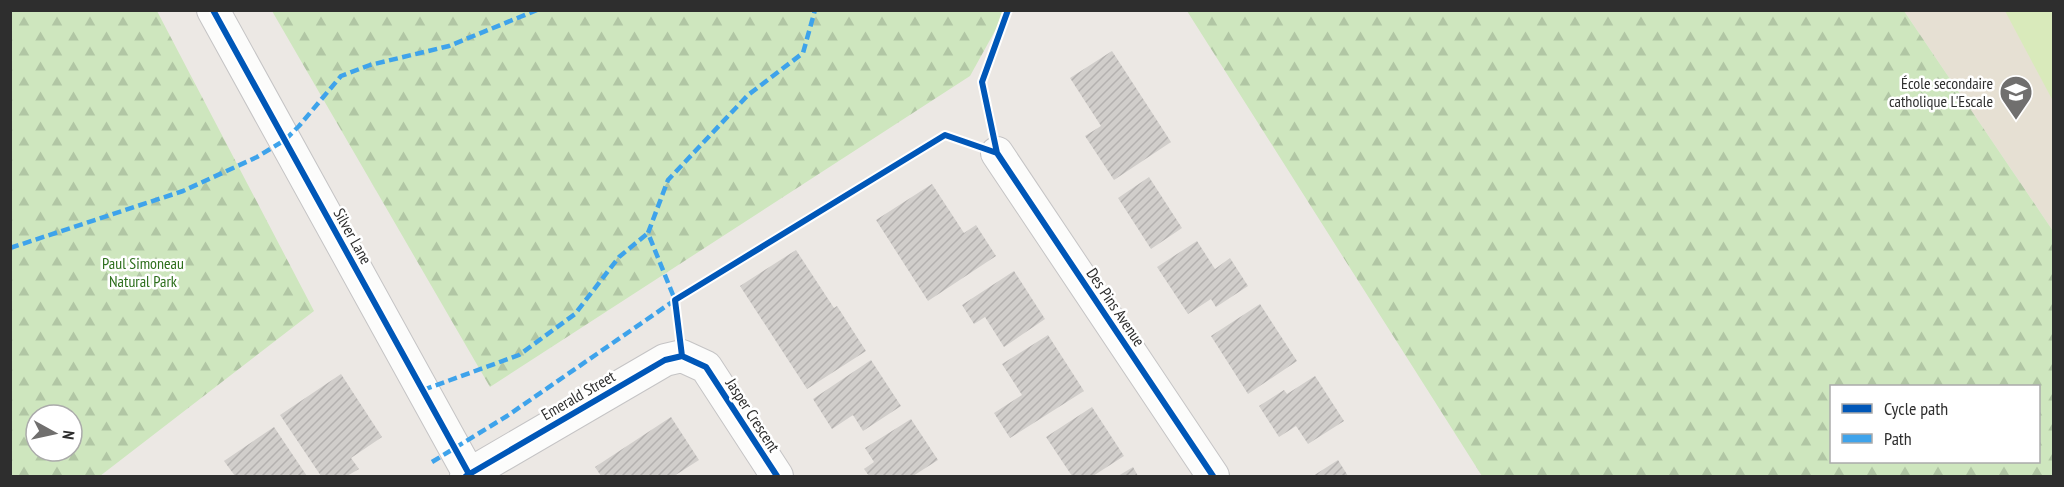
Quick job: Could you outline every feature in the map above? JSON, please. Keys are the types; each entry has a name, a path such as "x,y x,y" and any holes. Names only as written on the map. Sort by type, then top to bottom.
{"street":[{"name":"Silver Lane","path":"213,10 468,475"},
{"name":"Des Pins Avenue","path":"998,153 1213,477"},
{"name":"Emerald Street","path":"468,475 665,360 682,356 706,367"},
{"name":"Jasper Crescent","path":"706,367 777,477"}],"shaded area":[{"name":"École secondaire catholique L'Escale","path":"1904,11 2053,11 2053,231"}],"green space":[{"name":"Paul Simoneau Natural Park","path":"10,11 157,11 314,311 100,476 11,476"},
{"path":"272,11 1006,11 970,76 490,387"},
{"path":"1187,11 1904,11 2053,231 2053,476 1482,476"},
{"path":"2005,11 2053,11 2053,101"}],"building":[{"path":"1112,51 1171,142 1114,180 1085,136 1101,126 1070,78"},
{"path":"1149,177 1182,228 1151,249 1118,198"},
{"path":"932,184 964,233 976,225 996,256 928,301 876,220"},
{"path":"1197,241 1215,269 1230,258 1248,286 1216,307 1211,299 1188,314 1157,267"},
{"path":"796,250 834,308 837,306 866,351 807,389 740,286"},
{"path":"1014,271 1045,319 1004,347 985,317 974,324 962,305"},
{"path":"1260,304 1297,361 1248,394 1211,336"},
{"path":"1048,335 1084,391 1010,438 994,413 1022,395 1002,364"},
{"path":"871,360 901,406 863,431 853,415 832,429 813,399"},
{"path":"341,374 382,437 351,458 359,469 347,476 321,476 280,415"},
{"path":"1315,376 1344,421 1308,444 1296,426 1279,437 1259,406 1284,390 1287,394"},
{"path":"1092,407 1124,456 1093,476 1072,476 1046,437"},
{"path":"671,417 699,460 674,476 601,476 595,467"},
{"path":"911,419 938,460 913,476 869,476 864,469 874,462 865,448"},
{"path":"274,427 307,476 235,476 224,461"},
{"path":"1338,460 1348,476 1313,476"},
{"path":"1133,467 1138,476 1118,476"}],"marked path":[{"path":"10,248 183,191 257,157 285,140 341,76 370,65 449,46 537,10"},
{"path":"432,462 507,416 675,300 648,233 668,180 748,95 803,53 815,10"},
{"path":"423,390 519,355 575,314 619,257 648,233"}],"cycle path":[{"path":"213,10 469,474"},
{"path":"682,356 675,300 945,135 997,153 982,82 1008,10"},
{"path":"997,153 1213,476"},
{"path":"466,476 665,360 682,356 706,367 777,476"}],"place":[{"name":"École secondaire catholique L'Escale","path":"2016,121"}]}
